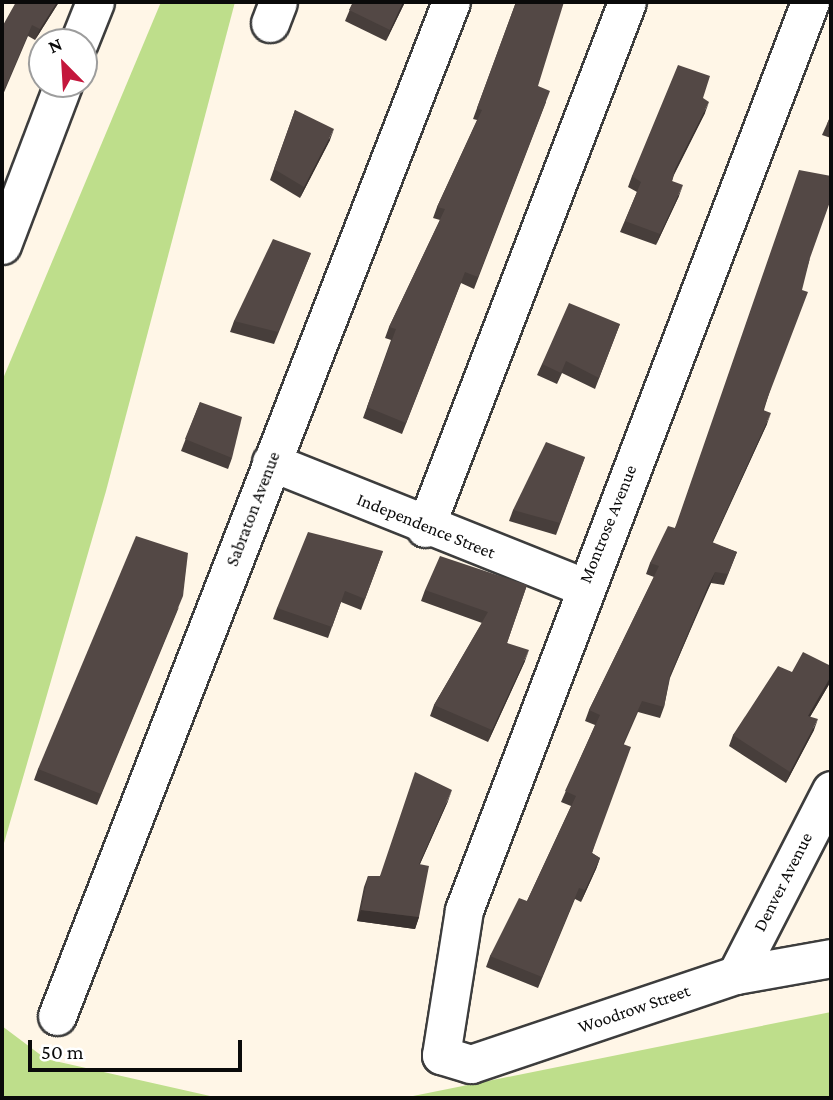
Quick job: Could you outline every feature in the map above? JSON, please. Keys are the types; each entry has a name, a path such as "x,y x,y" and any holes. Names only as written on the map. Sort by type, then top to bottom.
{"street":[{"path":"85,28 95,2"},
{"name":"Sabraton Avenue","path":"57,1016 451,2"},
{"path":"425,528 627,2"},
{"name":"Montrose Avenue","path":"441,1055 464,910 583,587 810,2"},
{"path":"2,245 58,98"},
{"name":"Independence Street","path":"271,462 425,528 583,587"},
{"name":"Denver Avenue","path":"736,975 831,790"},
{"name":"Woodrow Street","path":"441,1055 471,1064 736,975 831,958"}],"green space":[{"path":"161,2 235,2 106,491 2,850 2,381"},
{"path":"831,1012 831,1098 403,1098"},
{"path":"2,1026 46,1059 219,1098 2,1098"}],"building":[{"path":"16,2 57,2 41,28 32,25 28,28 28,34 2,95 2,27"},
{"path":"353,2 403,2 390,30 349,10"},
{"path":"516,2 564,2 538,86 550,91 478,277 465,272 406,423 367,407 396,329 389,327 445,209 437,207 482,110 477,108"},
{"path":"678,65 710,76 703,98 709,102 675,169 672,181 683,185 660,234 625,221 641,182 632,176"},
{"path":"295,110 334,129 304,187 274,169"},
{"path":"799,170 831,176 831,199 802,290 808,292 763,410 771,413 712,542 737,552 728,574 715,572 708,586 670,675 664,707 642,701 623,744 631,747 592,853 600,858 585,890 579,888 542,977 490,956 519,898 527,901 576,796 565,791 600,715 589,710 659,566 650,563 668,526 675,528"},
{"path":"273,239 311,253 278,332 234,321"},
{"path":"569,303 620,324 599,378 566,361 561,373 542,364"},
{"path":"200,402 242,417 232,458 185,439"},
{"path":"546,442 585,457 560,523 513,510"},
{"path":"308,532 383,551 365,599 345,591 332,627 277,608"},
{"path":"136,536 188,553 183,596 101,794 38,769"},
{"path":"440,556 527,585 507,643 529,650 492,730 434,705 488,612 425,590"},
{"path":"803,652 831,666 831,676 808,716 818,719 790,772 733,735 778,666 792,672"},
{"path":"415,772 452,790 419,864 429,866 419,917 361,910 368,876 380,876"}]}
